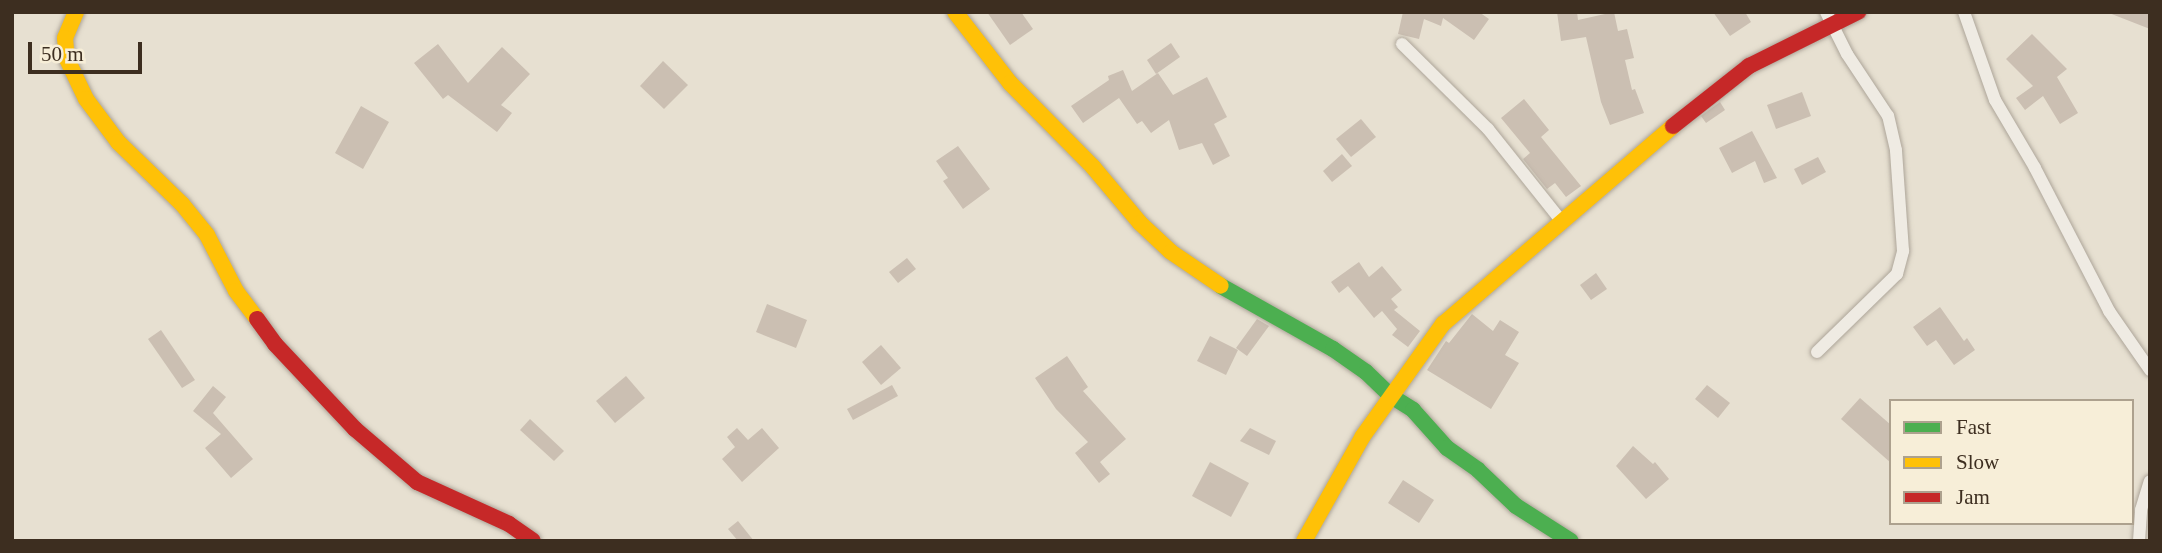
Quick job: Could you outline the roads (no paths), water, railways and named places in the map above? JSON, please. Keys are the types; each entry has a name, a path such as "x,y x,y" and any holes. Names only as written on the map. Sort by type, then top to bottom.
{"street":[{"path":"76,12 69,23 65,38 67,59 86,99 118,142 182,204 207,235 236,291 275,344 355,429 416,482 509,524 533,541"},
{"path":"955,12 1010,83 1171,252 1221,286 1333,349 1366,372 1391,396 1413,410 1447,448 1478,470 1516,506 1571,541"},
{"path":"1304,541 1363,436 1443,324 1563,223 1697,104 1749,66 1829,19 1858,12"},
{"path":"1964,12 1995,100 2035,168 2109,311 2150,370"},
{"path":"1817,352 1892,280 1901,267 1903,251 1896,150 1888,116 1829,19"},
{"path":"1402,44 1489,129 1563,223"},
{"path":"2139,541 2141,510 2150,481"}]}
